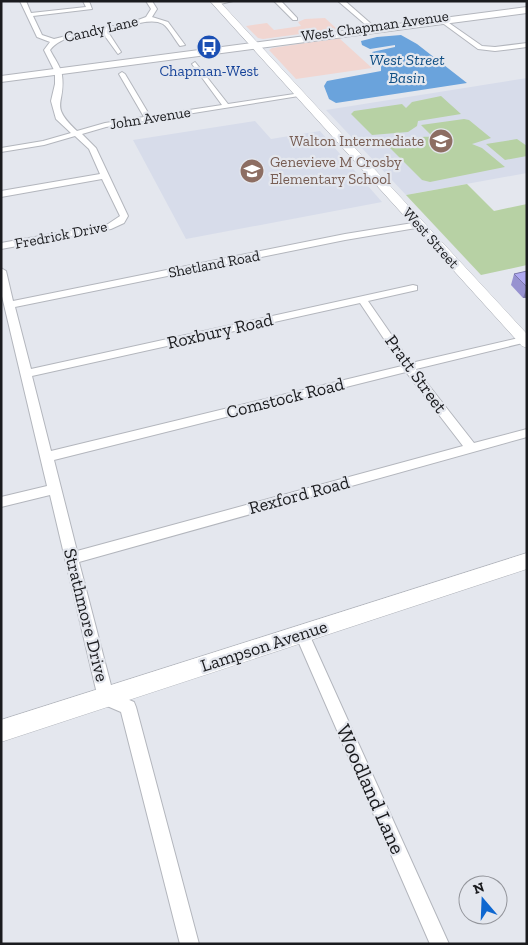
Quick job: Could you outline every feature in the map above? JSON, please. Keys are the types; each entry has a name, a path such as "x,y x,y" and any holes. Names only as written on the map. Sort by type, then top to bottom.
{"main road":[{"name":"West Street","path":"215,2 525,341"},
{"name":"West Chapman Avenue","path":"1,79 527,8"},
{"name":"Lampson Avenue","path":"1,731 527,561"}],"street":[{"path":"1,194 105,176 92,148 60,119 55,101 59,84 58,72 47,50 54,41 40,36 23,1"},
{"path":"29,15 90,8 86,1"},
{"path":"149,1 154,9 148,18 166,23 182,44"},
{"path":"215,2 230,1"},
{"path":"277,1 295,19"},
{"path":"341,1 373,29"},
{"name":"Candy Lane","path":"54,41 74,33 131,25 148,18"},
{"path":"441,20 476,46 487,49 527,44"},
{"path":"103,29 118,52"},
{"path":"195,64 226,106"},
{"path":"122,74 148,118"},
{"name":"John Avenue","path":"1,150 44,144 106,125 301,95"},
{"name":"Fredrick Drive","path":"1,246 112,226 121,222 124,216 105,176"},
{"name":"Shetland Road","path":"10,305 419,224"},
{"name":"Strathmore Drive","path":"1,271 53,489 106,698 128,707 190,944"},
{"name":"Roxbury Road","path":"26,374 413,288"},
{"name":"Pratt Street","path":"362,299 409,368 471,448"},
{"name":"Comstock Road","path":"46,457 525,341"},
{"name":"Rexford Road","path":"72,558 527,433"},
{"path":"1,502 53,489"},
{"name":"Woodland Lane","path":"302,634 440,944"}],"shaded area":[{"path":"325,18 337,29 263,39 258,38 246,26 267,23 274,30 301,26 298,22 305,19"},
{"path":"339,38 372,68 296,79 269,50 272,48"},
{"name":"Walton Intermediate","path":"527,78 527,173 406,195 326,110"},
{"name":"Genevieve M Crosby Elementary School","path":"255,121 271,139 320,131 382,202 186,239 133,140"}],"green space":[{"path":"441,96 461,114 418,121 417,126 408,132 372,135 351,114 354,111 402,104 406,108 412,102"},
{"path":"464,119 469,120 491,138 472,144 482,148 505,167 430,182 422,180 390,148 404,140 416,137 433,137 421,125"},
{"path":"517,139 527,146 527,156 505,160 486,144"},
{"path":"467,184 494,211 527,204 527,265 481,275 406,195"}],"water":[{"name":"West Street Basin","path":"401,35 417,44 467,83 336,103 329,99 324,86 327,81 381,71 381,65 372,52 395,47 395,45 370,49 362,45 361,41 377,37"}],"building":[{"path":"527,271 527,287 514,274"}],"place":[{"name":"Chapman-West","path":"209,47"},
{"name":"Walton Intermediate","path":"441,141"},
{"name":"Genevieve M Crosby Elementary School","path":"252,171"}]}
